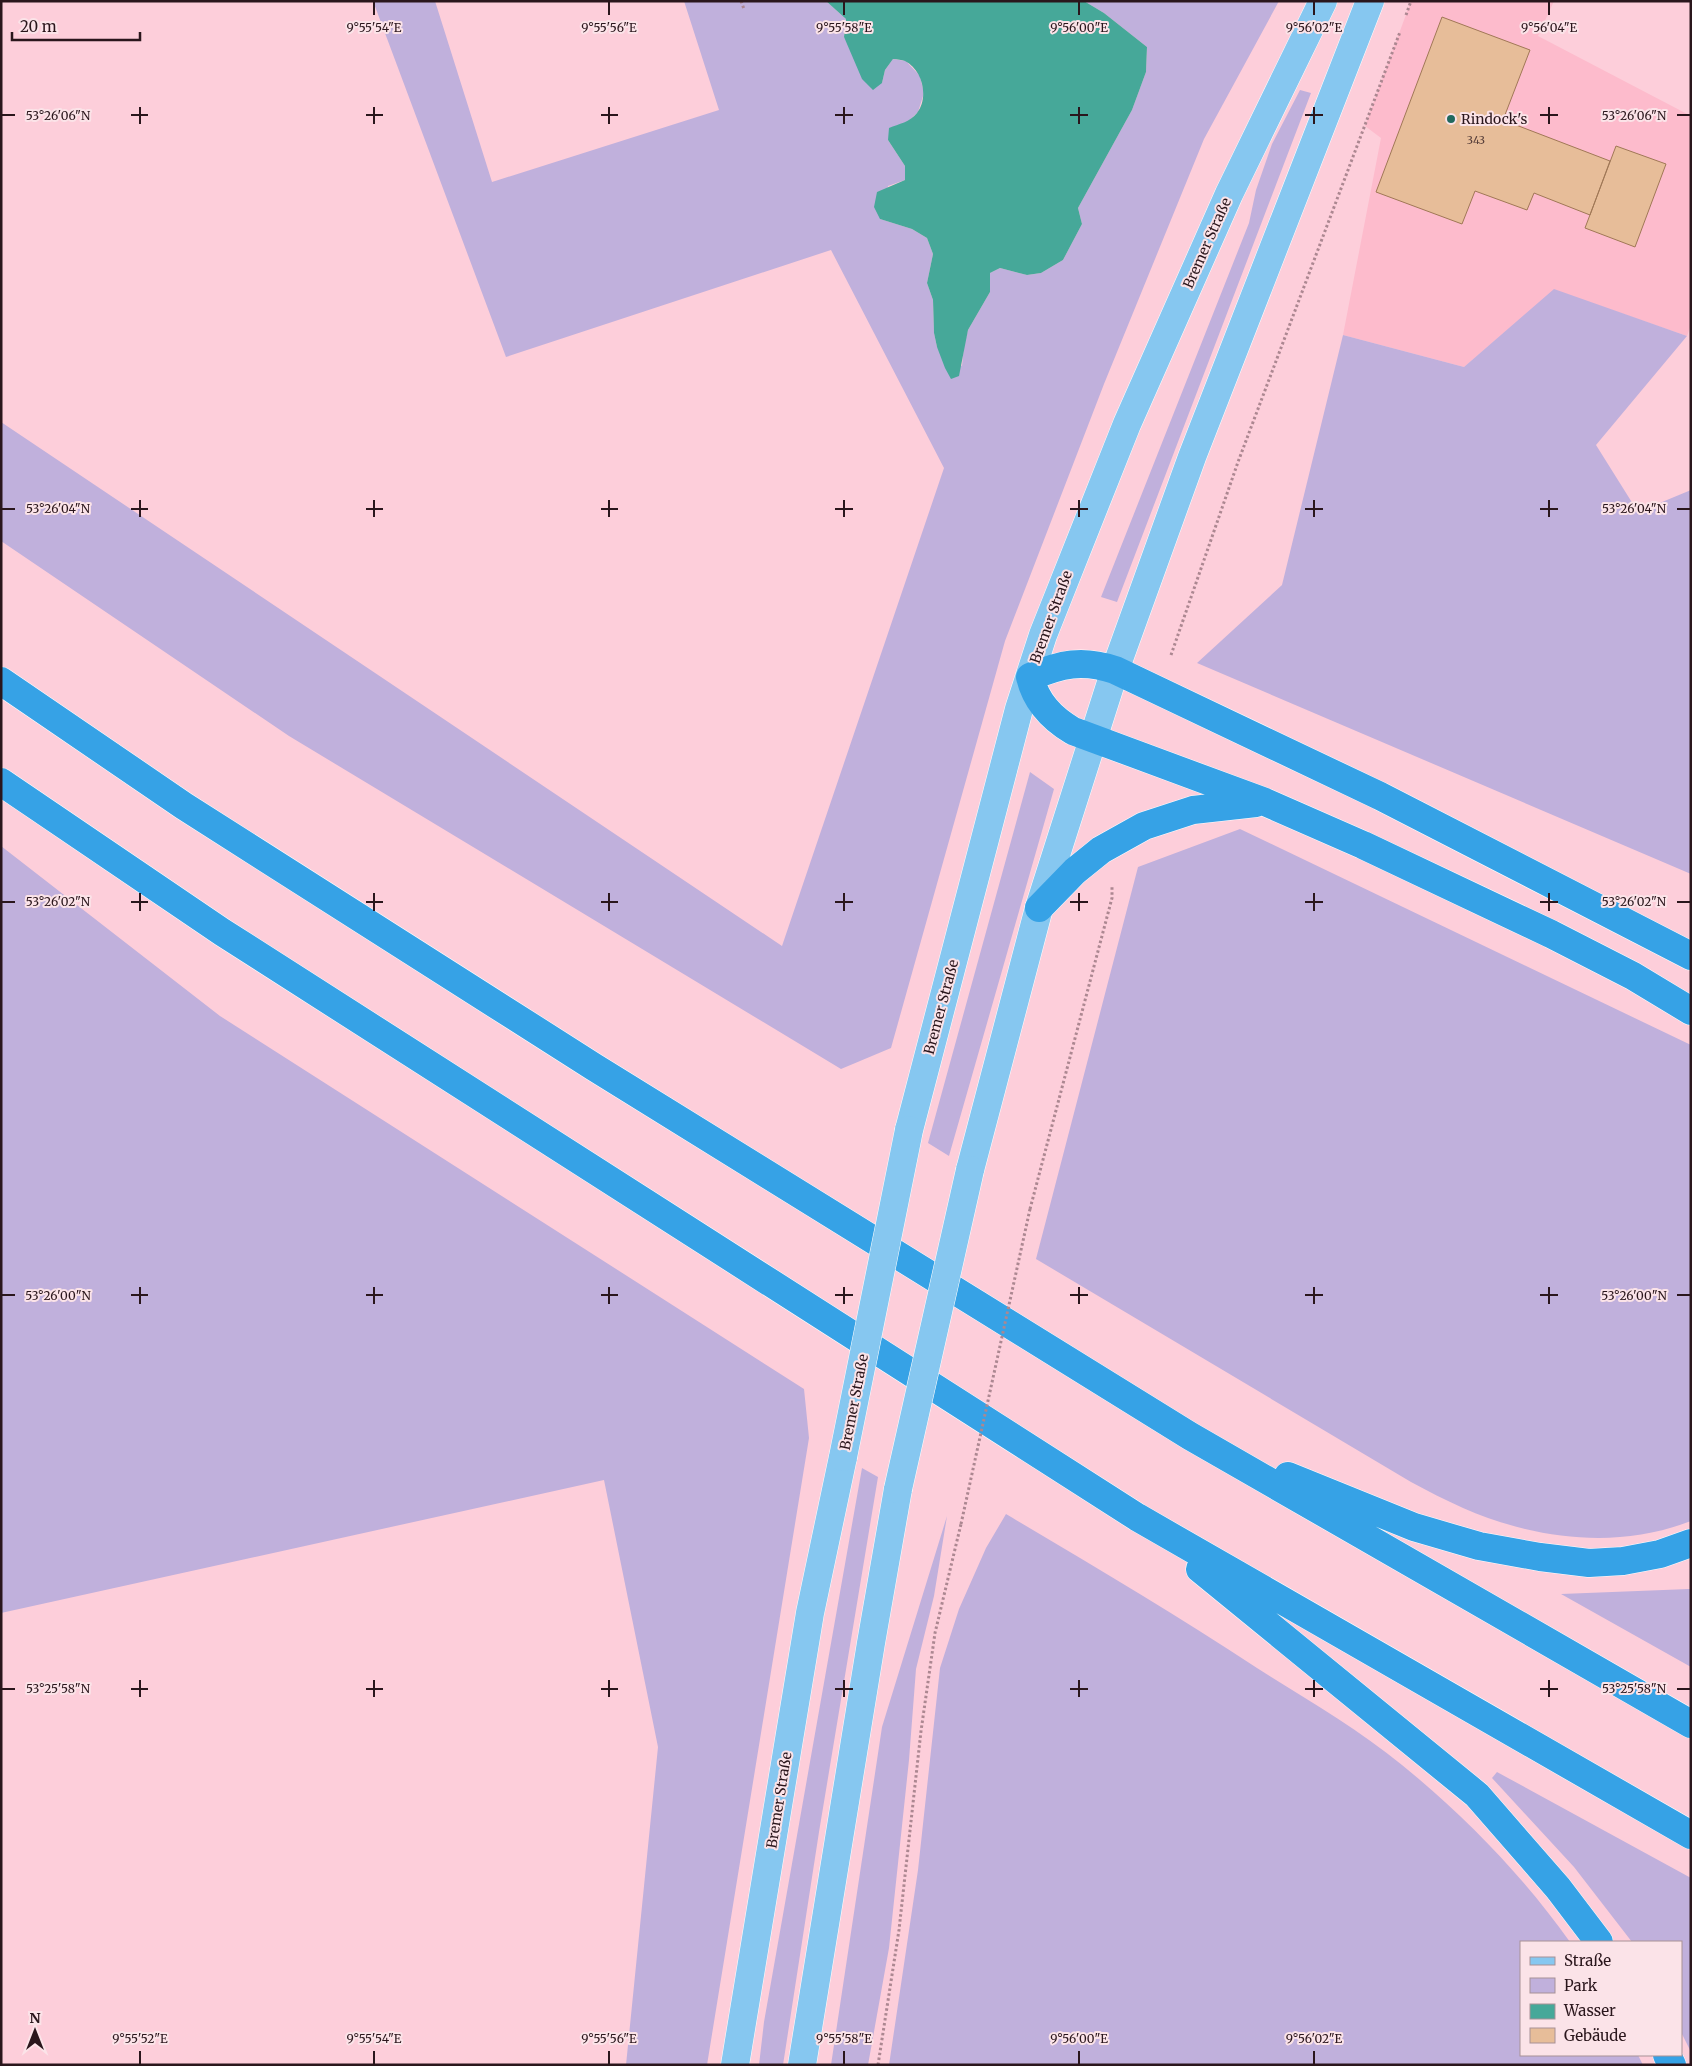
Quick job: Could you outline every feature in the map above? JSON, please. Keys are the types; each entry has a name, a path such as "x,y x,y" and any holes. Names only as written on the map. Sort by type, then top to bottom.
{"highway":[{"path":"1691,956 1380,796 1115,670 1095,664 1080,663 1057,667 1030,677 1035,692 1052,717 1073,731 1266,802 1422,872 1633,976 1691,1011"},
{"path":"1,681 184,806 577,1056 1190,1436 1691,1724"},
{"path":"1,782 222,932 1137,1517 1691,1835"},
{"path":"1039,908 1075,871 1101,850 1144,826 1193,810 1266,802"},
{"path":"1190,1436 1414,1527 1479,1546 1540,1557 1589,1562 1623,1561 1660,1554 1691,1544"},
{"path":"1137,1517 1477,1795 1558,1888 1598,1941"}],"main road":[{"name":"Bremer Straße","path":"735,2065 810,1613 844,1457 909,1130 1014,728 1062,583 1127,424 1229,194 1323,1"},
{"path":"802,2065 898,1489 970,1170 1039,908 1115,670 1192,456 1370,1"}],"path":[{"path":"741,1 744,9"},
{"path":"1405,19 1411,1"},
{"path":"1175,644 1238,462 1401,28"},
{"path":"878,2065 899,1930 921,1731 935,1633 961,1524 1030,1209 1112,898 1113,883"}],"shaded area":[{"path":"1411,1 1554,1 1538,36 1691,116 1691,325 1687,336 1554,290 1464,367 1343,335 1381,138 1365,126"}],"green space":[{"path":"373,1 435,1 492,182 719,110 684,1 826,1 846,19 844,37 852,51 882,83 885,70 893,59 906,61 920,76 924,93 918,112 888,140 905,166 905,180 888,186 880,219 912,229 927,238 933,254 927,283 933,300 934,333 937,347 962,366 968,330 990,292 990,273 1000,268 1027,275 1041,273 1063,260 1082,224 1078,208 1132,110 1146,72 1147,47 1104,13 1084,1 1279,1 1204,139 1104,384 1005,641 891,1048 841,1069 289,736 1,541 1,422 782,946 944,468 831,250 506,357"},
{"path":"1300,90 1311,93 1117,602 1101,597 1249,223 1256,190 1272,144"},
{"path":"1554,289 1687,336 1596,445 1638,512 1691,490 1691,874 1197,663 1282,585 1343,335 1464,367"},
{"path":"1030,772 1054,789 949,1156 928,1143"},
{"path":"1240,829 1691,1045 1691,1521 1663,1530 1634,1536 1605,1538 1547,1533 1490,1519 1443,1499 1411,1482 1036,1259 1138,867"},
{"path":"1,846 220,1016 804,1389 809,1438 707,2065 626,2065 658,1747 604,1480 1,1613"},
{"path":"862,1468 878,1477 819,1832 783,2065 759,2065 764,2022"},
{"path":"1006,1514 1164,1609 1349,1726 1385,1751 1448,1805 1492,1848 1533,1894 1569,1941 1520,1941 1520,2056 1638,2056 1643,2065 889,2065 918,1870 940,1668 959,1609 986,1548"},
{"path":"947,1516 934,1596 916,1669 909,1760 889,1948 868,2065 831,2065 882,1727"},
{"path":"1691,1589 1691,1667 1561,1594"},
{"path":"1497,1772 1691,1878 1691,2052 1682,2034 1682,1941 1631,1941 1574,1867 1492,1778"}],"water":[{"path":"826,1 1084,1 1104,13 1147,47 1146,72 1132,110 1078,208 1082,224 1063,260 1041,273 1027,275 1000,268 990,273 990,292 968,330 959,376 951,379 937,347 934,333 933,300 927,283 933,254 927,238 912,229 880,219 874,207 877,192 905,180 905,166 888,140 889,128 908,121 921,107 923,92 920,77 911,65 905,61 893,59 885,70 882,83 873,90 862,79 844,37 846,19"}],"building":[{"path":"1442,17 1530,50 1503,120 1610,161 1590,215 1534,193 1527,210 1475,191 1462,224 1376,192"},
{"path":"1616,146 1666,164 1635,247 1585,228"}],"place":[{"name":"Rindock's","path":"1451,119"}]}
